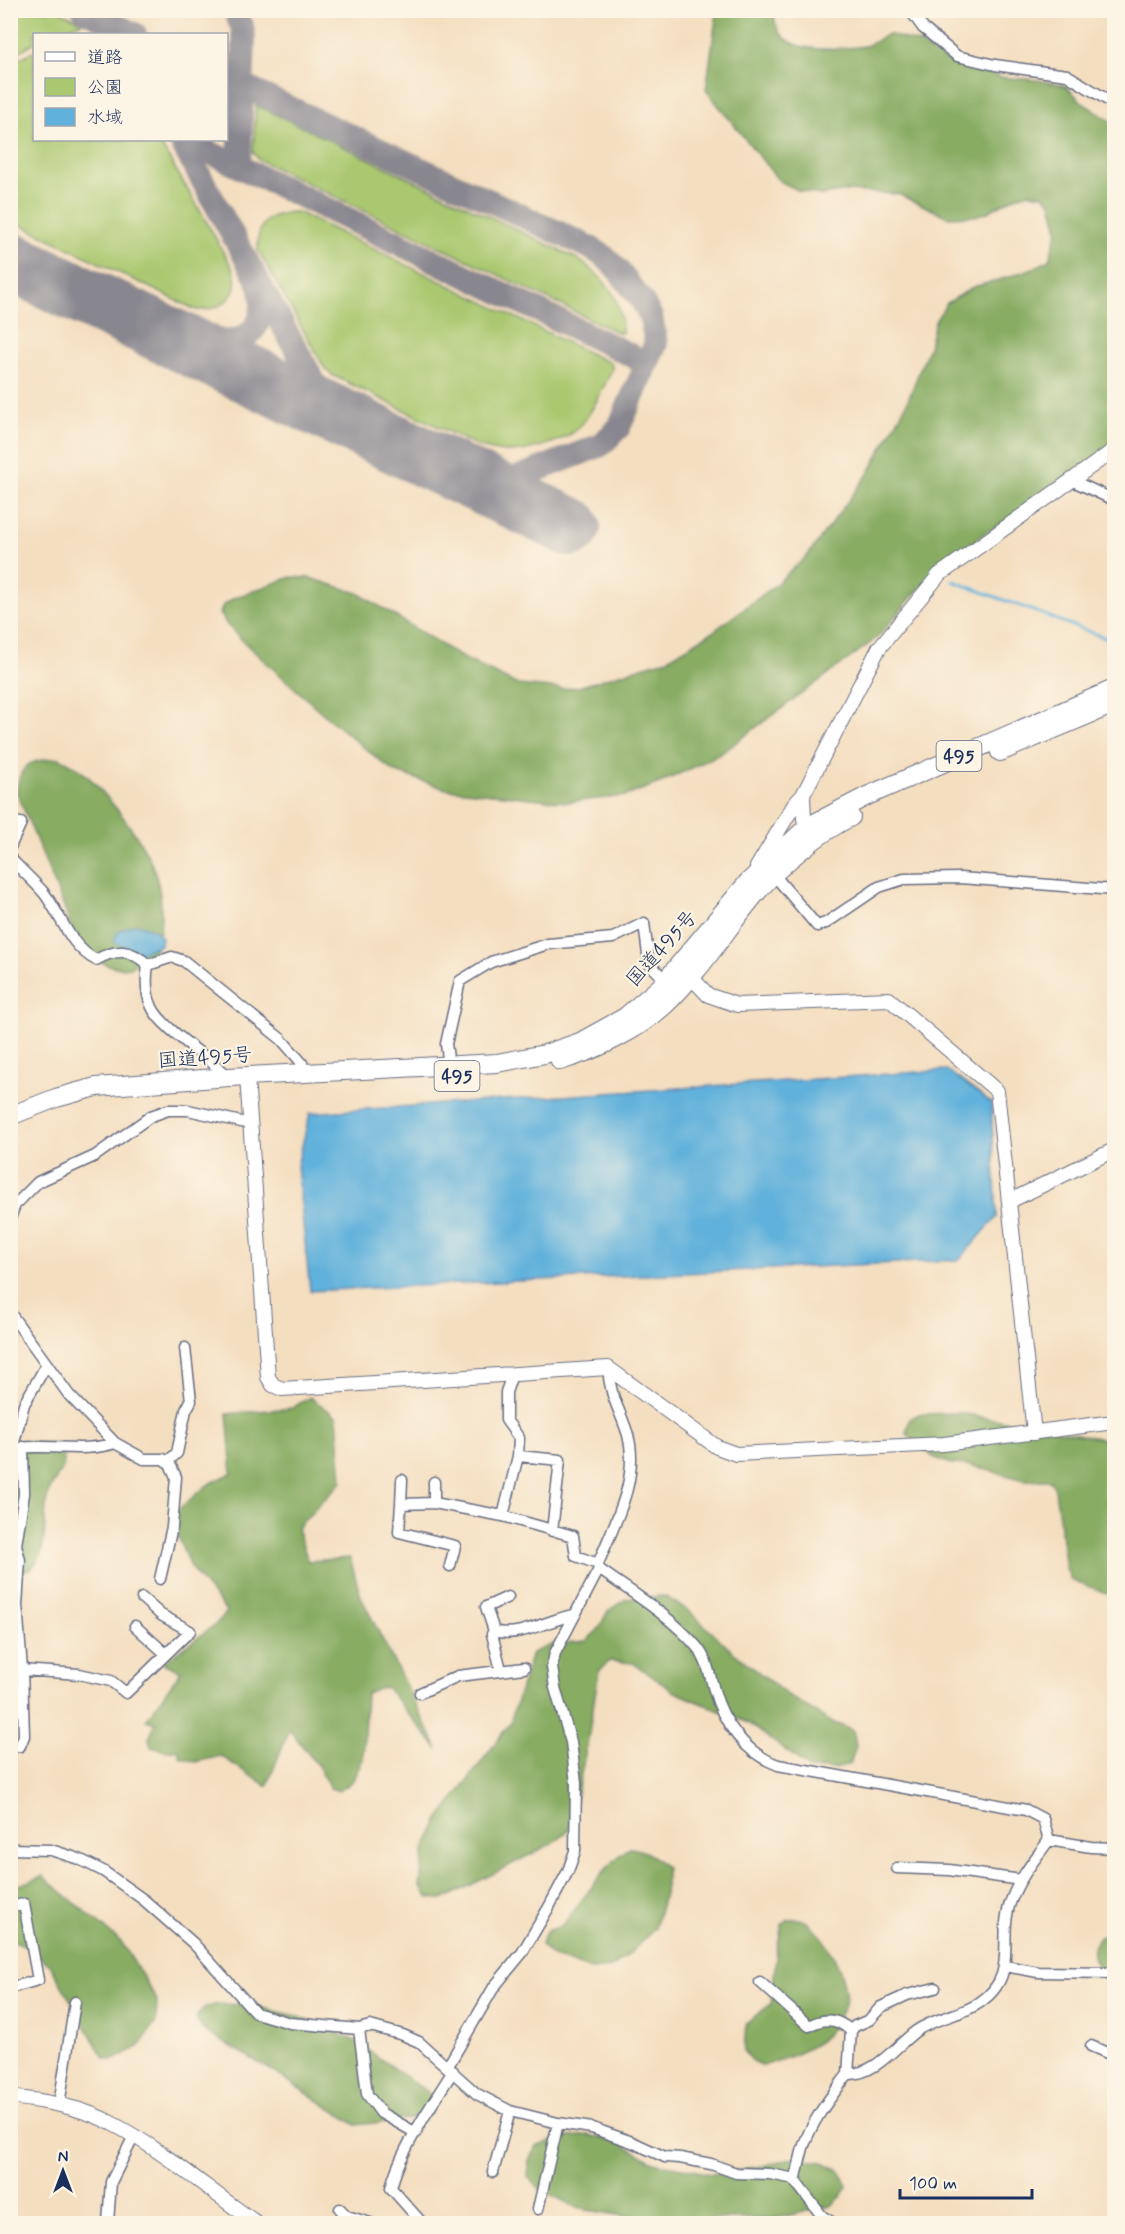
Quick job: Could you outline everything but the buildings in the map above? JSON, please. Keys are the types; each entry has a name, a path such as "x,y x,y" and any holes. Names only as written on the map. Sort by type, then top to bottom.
{"highway":[{"name":"国道495号","path":"10,1116 56,1098 96,1088 241,1081 495,1074 546,1065 586,1054 621,1036 664,1006 691,977 759,890 769,870 807,827 867,796 1114,689"},
{"name":"国道495号","path":"10,1127 72,1103 105,1096 305,1073 497,1063 545,1054 580,1042 625,1017 666,981 748,882 845,819 1114,704"}],"street":[{"path":"910,10 923,28 957,56 995,65 1067,75 1114,104"},
{"path":"748,882 794,805 803,795 879,648 919,597 939,575 1114,450"},
{"path":"1071,480 1114,500"},
{"path":"803,795 804,819 807,827"},
{"path":"10,822 21,823 10,847"},
{"path":"10,858 44,894 68,933 86,955 96,960 115,951 129,953 148,965"},
{"path":"769,870 818,926 879,887 904,879 960,878 1114,890"},
{"path":"449,1065 446,1044 460,981 491,962 548,944 613,938 644,923 650,963 666,981"},
{"path":"148,965 172,957 184,961 281,1039 302,1064 305,1073"},
{"path":"686,957 691,977 708,995 737,1005 889,999 997,1091 1011,1201 1034,1433"},
{"path":"148,965 147,989 153,1009 163,1022 241,1081 250,1124 268,1377 273,1384 282,1389 608,1368 717,1447 736,1455 944,1444 1114,1422"},
{"path":"10,1218 15,1205 38,1182 95,1156 151,1116 168,1110 188,1110 250,1124"},
{"path":"1011,1201 1114,1150"},
{"path":"10,1313 69,1395 115,1443 144,1459 163,1459 170,1464 176,1477 172,1527 160,1579"},
{"path":"167,1462 177,1453 186,1410 191,1401 185,1348"},
{"path":"47,1364 20,1415 11,1450 23,1447 100,1448 115,1443"},
{"path":"423,2223 391,2188 393,2177 494,1987 522,1953 549,1907 568,1871 575,1851 576,1783 573,1752 555,1688 552,1667 555,1653 599,1567 630,1480 631,1450 627,1433 609,1389 608,1368"},
{"path":"503,1516 518,1456 519,1438 507,1420 506,1392 512,1375"},
{"path":"10,1747 20,1746 24,1736 17,1605 20,1560 16,1545 24,1494 23,1447"},
{"path":"518,1456 560,1460 552,1531"},
{"path":"402,1479 398,1537 455,1546 450,1566"},
{"path":"434,1482 434,1503"},
{"path":"401,1503 434,1503 503,1516 573,1536 576,1556 599,1567 675,1624 699,1648 706,1662 724,1717 743,1742 767,1761 778,1765 1026,1810 1043,1819 1049,1840"},
{"path":"501,1670 492,1634 494,1631 486,1607 508,1597"},
{"path":"22,1670 79,1674 111,1681 126,1694 190,1631 161,1615 142,1598"},
{"path":"494,1631 502,1634 574,1615"},
{"path":"135,1626 166,1654"},
{"path":"420,1693 458,1676 524,1668"},
{"path":"1049,1840 1091,1847 1114,1848"},
{"path":"848,2074 856,2074 878,2063 917,2030 979,2004 994,1989 1004,1973 1004,1922 1012,1898 1021,1880 1049,1840"},
{"path":"10,1849 51,1850 79,1859 103,1871 144,1900 194,1944 256,2013 290,2023 359,2030 370,2026 403,2035 419,2042 451,2068 477,2094 510,2111 558,2123 592,2128 665,2157 711,2164 736,2173 770,2174 790,2178 795,2181 822,2216 834,2223"},
{"path":"897,1868 949,1870 1021,1880"},
{"path":"10,1907 24,1904 38,1980 10,1988"},
{"path":"1005,1966 1038,1972 1114,1972"},
{"path":"760,1982 809,2026 815,2022 838,2021 851,2031"},
{"path":"795,2181 809,2133 819,2114 848,2074 851,2031 855,2026 869,2020 881,2007 908,1995 935,1988"},
{"path":"59,2105 75,2002"},
{"path":"359,2030 367,2094 381,2113 416,2133"},
{"path":"1091,2046 1114,2056"},
{"path":"10,2097 59,2105 112,2123 154,2148 258,2223"},
{"path":"493,2172 510,2111"},
{"path":"538,2209 558,2123"},
{"path":"108,2222 111,2182 134,2136"},
{"path":"340,2209 347,2216 373,2223"}],"green space":[{"path":"11,10 59,11 83,22 54,33 33,33 33,44 11,56"},
{"path":"717,11 774,11 776,24 781,34 789,41 809,48 862,47 888,34 919,43 945,60 1000,77 1038,80 1066,86 1084,104 1114,123 1113,450 966,546 918,590 877,638 720,754 662,782 626,796 567,802 446,789 393,771 329,719 251,649 227,625 220,613 223,605 234,598 291,577 310,578 358,593 461,657 518,685 562,689 578,687 668,659 711,633 773,587 808,555 868,474 906,405 929,347 935,321 947,303 973,287 1036,267 1049,260 1058,230 1051,203 1043,195 1030,193 1015,197 988,212 975,216 948,217 898,194 846,191 821,195 800,191 779,181 706,90"},
{"path":"33,52 33,141 159,141 233,269 235,284 230,298 218,306 196,310 11,220 11,63"},
{"path":"256,105 578,259 604,282 616,299 622,321 622,333 259,160 253,152"},
{"path":"297,212 612,364 612,370 585,420 574,431 546,445 507,452 497,451 480,447 332,375 326,370 258,250 259,232 267,220 279,214"},
{"path":"59,758 82,771 111,802 137,836 154,870 161,907 156,950 131,967 120,968 107,965 77,946 64,907 17,793 20,775 28,765 41,760"},
{"path":"310,1397 337,1417 342,1481 297,1528 308,1561 350,1558 361,1597 438,1749 386,1687 366,1693 363,1759 352,1782 339,1791 330,1788 318,1766 289,1729 267,1786 221,1756 195,1762 180,1757 178,1749 166,1751 151,1747 149,1738 155,1723 146,1720 181,1671 163,1663 216,1624 227,1612 190,1567 170,1516 209,1484 232,1473 227,1414 292,1408"},
{"path":"960,1413 1114,1441 1114,1596 1071,1580 1066,1568 1055,1489 1050,1480 1024,1480 969,1465 951,1464 933,1457 906,1433 910,1419 919,1414"},
{"path":"11,1440 55,1444 64,1457 64,1463 48,1494 40,1555 35,1565 25,1571 11,1573"},
{"path":"664,1596 688,1610 733,1652 786,1694 829,1721 853,1730 856,1746 850,1764 835,1769 809,1769 748,1723 673,1691 633,1663 609,1661 599,1671 587,1745 569,1830 551,1844 442,1900 428,1897 420,1886 424,1850 438,1821 510,1723 532,1653 553,1644 586,1641 598,1630 608,1611 626,1599"},
{"path":"629,1848 650,1854 666,1868 666,1887 655,1928 625,1958 611,1968 591,1970 551,1955 541,1945 545,1934 566,1921 603,1873"},
{"path":"43,1876 122,1943 157,2000 156,2022 139,2047 112,2060 104,2058 50,1965 20,1943 11,1941 11,1888"},
{"path":"789,1919 803,1920 819,1934 827,1945 844,1983 845,2004 831,2029 817,2043 763,2066 753,2061 744,2052 746,2023 771,2004 782,1924"},
{"path":"1114,1930 1114,1977 1098,1966 1093,1952 1098,1939"},
{"path":"218,2004 249,2005 297,2016 355,2041 430,2094 434,2104 430,2114 410,2119 356,2125 271,2070 204,2031 196,2019 205,2008"},
{"path":"588,2135 617,2141 653,2162 711,2174 763,2166 792,2158 823,2162 840,2170 847,2186 840,2198 831,2206 772,2219 645,2219 580,2209 541,2190 527,2176 529,2160 536,2147 559,2138"}],"water":[{"path":"136,924 155,930 162,938 160,945 142,952 115,943 118,932"},
{"path":"947,1070 991,1103 997,1217 959,1260 310,1291 297,1166 310,1113"}],"waterway":[{"path":"953,581 1114,641"}],"taxiway":[{"path":"84,10 133,33"},
{"path":"234,10 242,26 244,39 239,166"},
{"path":"228,79 589,247 604,256 618,270 642,301 651,317 656,343 619,427 601,445 489,489"},
{"path":"181,141 332,414"},
{"path":"186,141 647,363"},
{"path":"137,321 167,332 204,341 222,342 238,339 251,332 260,318 262,310 260,286"}],"runway":[{"path":"10,261 571,527"}]}
